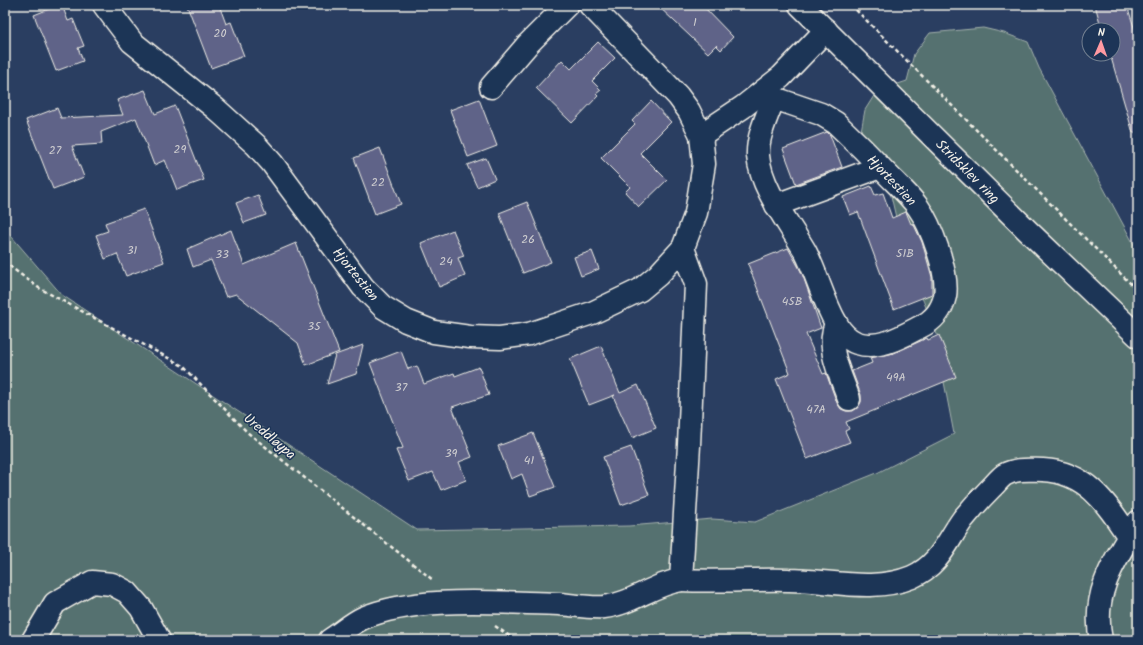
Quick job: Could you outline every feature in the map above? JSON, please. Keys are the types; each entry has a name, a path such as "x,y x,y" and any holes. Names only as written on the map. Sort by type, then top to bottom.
{"street":[{"name":"Hjortestien","path":"104,5 132,42 216,109 256,145 276,169 363,287 383,307 406,321 434,332 470,337 500,338 529,334 592,313 640,290 658,275 683,248 696,213 704,164 701,135 689,111 678,96 590,5"},
{"path":"491,87 528,44 567,5"},
{"name":"Stridsklev ring","path":"800,5 1028,231 1138,336"},
{"path":"826,30 781,77 770,94 759,142 758,156 776,205 805,251 836,323 831,335 833,356 849,399"},
{"name":"Hjortestien","path":"770,94 821,114 836,123 918,207 929,226 940,256 944,276 945,295 941,309 930,322 888,342 872,346 856,343 846,336 836,323"},
{"path":"701,135 770,94"},
{"path":"776,205 880,167"},
{"path":"681,580 689,446 696,284 683,248"},
{"path":"330,640 363,618 423,604 462,602 604,607 628,601 668,582 681,580 718,582 790,580 848,584 884,584 912,577 930,565 944,550 963,520 1004,475 1022,469 1048,470 1068,476 1085,484 1133,530 1116,558 1102,590 1099,621 1102,640"},
{"path":"33,640 55,603 92,582 112,584 127,592 141,608 159,640"}],"path":[{"path":"851,5 1138,291"},
{"name":"Ureddløypa","path":"5,260 12,268 39,288 182,366 247,432 462,602"},
{"path":"492,623 516,640"}],"green space":[{"path":"983,28 1004,33 1028,42 1039,68 1138,252 1138,640 5,640 5,229 62,295 417,530 629,526 712,519 755,522 877,473 954,434 944,382 943,349 905,256 884,166 863,153 861,131 865,110 877,91 907,81 914,54 930,33"}],"building":[{"path":"62,5 68,21 73,19 84,46 78,48 83,61 56,71 34,15"},
{"path":"187,5 219,5 226,24 231,22 244,56 211,68"},
{"path":"657,5 702,5 733,37 721,50 716,45 708,53"},
{"path":"1095,5 1127,5 1138,40 1138,132 1133,133 1112,62 1121,62 1121,22 1100,22"},
{"path":"598,42 615,58 592,81 601,90 596,94 598,96 572,123 536,88 562,60 571,69"},
{"path":"145,90 155,114 175,106 204,180 177,190 165,160 154,165 136,118 101,132 102,144 72,146 84,177 53,189 26,120 57,108 61,118 123,115 117,100"},
{"path":"479,99 497,146 468,157 450,110"},
{"path":"651,101 671,122 640,153 667,180 639,207 625,192 630,187 601,158 635,124 632,121"},
{"path":"827,132 830,135 842,167 796,184 783,149"},
{"path":"380,148 401,204 375,214 354,158"},
{"path":"486,158 495,179 477,187 467,165"},
{"path":"871,186 875,195 883,193 892,218 906,212 911,224 913,223 922,242 932,277 932,294 894,309 858,212 850,215 843,197"},
{"path":"258,195 266,215 244,223 236,203"},
{"path":"527,202 551,262 523,273 499,213"},
{"path":"144,209 164,262 126,276 117,254 105,259 96,235 108,231 105,223"},
{"path":"231,230 244,265 296,243 339,352 306,365 298,343 236,294 226,297 211,260 193,267 187,249"},
{"path":"453,230 464,256 458,258 465,276 439,287 421,243"},
{"path":"788,248 802,273 821,328 806,334 823,374 826,373 837,403 841,409 853,411 861,402 861,395 852,371 872,363 870,358 894,353 927,338 928,340 939,335 956,377 846,422 849,429 845,431 850,442 807,459 776,379 790,373 748,264"},
{"path":"592,251 599,269 581,276 574,257"},
{"path":"363,345 356,374 327,384 335,355"},
{"path":"601,346 620,393 638,385 656,428 632,438 613,396 615,395 589,405 570,359"},
{"path":"401,351 408,369 417,366 424,384 454,373 455,376 479,367 489,395 452,407 472,457 459,462 466,480 441,490 433,472 409,481 396,450 403,448 370,363"},
{"path":"533,433 555,487 530,496 522,474 511,479 498,446"},
{"path":"631,447 649,495 621,505 603,457"}]}
